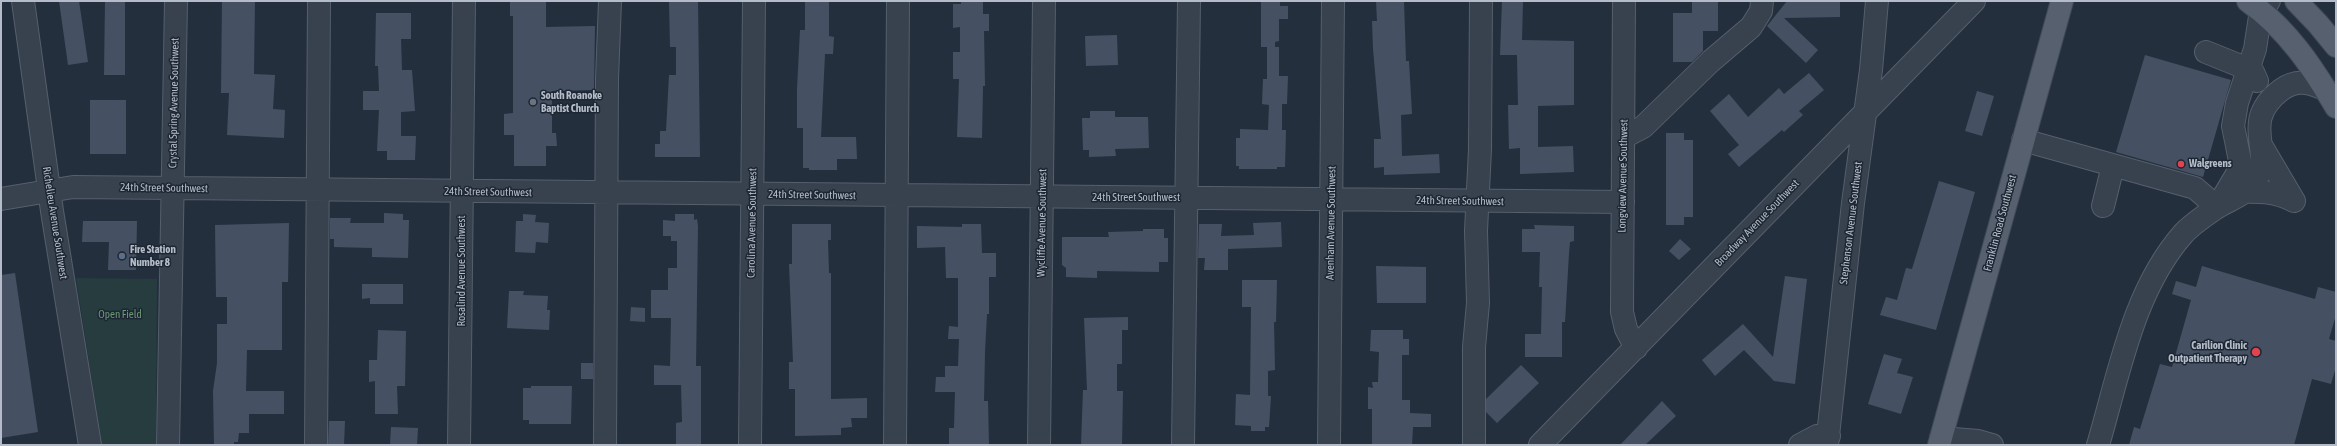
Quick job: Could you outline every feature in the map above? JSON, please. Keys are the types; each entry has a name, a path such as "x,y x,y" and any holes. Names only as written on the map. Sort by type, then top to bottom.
{"main road":[{"name":"Franklin Road Southwest","path":"1944,443 2023,140 2062,1"},
{"path":"2296,1 2336,46"},
{"path":"2259,4 2291,39 2313,68 2331,98"}],"street":[{"name":"Richelieu Avenue Southwest","path":"23,1 49,191 90,445"},
{"name":"Crystal Spring Avenue Southwest","path":"168,445 176,1"},
{"path":"316,445 318,1"},
{"name":"Rosalind Avenue Southwest","path":"460,445 464,1"},
{"path":"605,445 607,79 610,1"},
{"name":"Carolina Avenue Southwest","path":"750,445 754,1"},
{"path":"895,445 898,1"},
{"name":"Wycliffe Avenue Southwest","path":"1039,445 1044,1"},
{"path":"1184,445 1188,1"},
{"name":"Avenham Avenue Southwest","path":"1329,445 1333,1"},
{"path":"1474,445 1474,347 1478,303 1481,1"},
{"name":"Longview Avenue Southwest","path":"1624,1 1622,312 1626,329 1636,348"},
{"path":"1624,137 1643,128 1711,61 1751,27 1762,11 1762,1"},
{"name":"Stephenson Avenue Southwest","path":"1828,441 1853,203 1865,113 1877,1"},
{"name":"Broadway Avenue Southwest","path":"1540,445 1974,1"},
{"path":"2230,197 2240,161 2233,126 2237,103 2255,49 2259,4"},
{"path":"2098,445 2137,312 2156,270 2184,233 2258,177 2262,160 2259,134 2252,109 2258,83 2253,72 2248,69 2206,52"},
{"path":"2023,140 2230,197 2281,194 2294,201 2259,134 2263,110 2271,98 2286,86 2302,82 2314,84 2331,98"},
{"path":"2102,206 2113,166"},
{"name":"24th Street Southwest","path":"1,199 73,187 1623,202"},
{"path":"1800,445 1817,436 1828,441"},
{"path":"1944,443 1978,441 1992,445"}],"green space":[{"name":"Open Field","path":"76,278 157,279 156,445 102,445"}],"building":[{"path":"59,1 79,1 88,62 68,65"},
{"path":"105,1 125,1 125,75 104,75"},
{"path":"222,1 255,1 254,74 275,75 273,109 285,110 284,138 227,135 229,93 221,93"},
{"name":"South Roanoke Baptist Church","path":"510,1 546,1 546,27 595,26 594,90 552,91 552,133 556,133 557,146 546,146 546,166 514,166 514,135 504,135 504,114 513,113 513,16 510,16"},
{"path":"669,1 698,1 700,157 655,157 655,144 660,144 660,131 666,131 669,75 676,75 676,47 670,47"},
{"path":"805,1 829,1 829,36 834,37 833,54 825,54 821,137 856,137 857,159 837,159 837,170 809,170 809,168 803,168 803,128 797,128 797,89 800,30 805,30"},
{"path":"961,1 983,1 983,14 989,14 989,31 984,31 985,86 983,86 982,138 957,137 959,79 953,79 953,52 960,52 960,27 953,28 953,4 961,4"},
{"path":"1376,1 1404,1 1406,61 1409,61 1412,114 1401,115 1402,156 1439,154 1440,173 1384,175 1384,167 1374,168 1374,139 1381,139 1373,49 1372,21 1377,21"},
{"path":"1502,1 1523,1 1522,40 1574,41 1574,105 1538,106 1538,147 1573,146 1574,172 1520,174 1520,148 1509,149 1508,105 1518,105 1517,55 1500,55"},
{"path":"1692,1 1718,1 1718,31 1703,31 1703,51 1692,62 1673,62 1673,13 1692,13"},
{"path":"1787,1 1840,1 1840,17 1784,18 1818,50 1806,63 1767,26"},
{"path":"1261,2 1280,2 1280,6 1288,6 1288,19 1279,19 1279,41 1275,42 1275,47 1279,47 1279,76 1288,76 1287,104 1282,104 1282,130 1286,130 1285,167 1277,167 1277,169 1239,169 1239,166 1236,166 1236,138 1240,138 1240,129 1268,130 1269,105 1262,104 1263,79 1267,79 1267,47 1261,47"},
{"path":"376,13 411,13 411,39 401,39 402,70 412,70 415,111 401,112 401,136 416,136 415,160 387,160 387,151 377,151 379,110 363,110 363,91 379,91 378,66 375,66"},
{"path":"1117,35 1118,65 1086,66 1085,36"},
{"name":"Walgreens","path":"2145,55 2231,80 2203,177 2116,152"},
{"path":"1809,73 1824,90 1799,111 1803,115 1784,132 1782,130 1739,167 1728,154 1739,145 1710,111 1729,94 1748,117 1779,88 1784,94"},
{"path":"1977,91 1994,96 1982,136 1965,131"},
{"path":"90,100 126,100 126,154 90,154"},
{"path":"1090,111 1115,111 1115,117 1148,117 1149,148 1115,149 1116,156 1089,157 1089,150 1083,150 1082,118 1090,118"},
{"path":"1666,133 1684,133 1684,140 1693,140 1693,217 1684,217 1684,225 1666,225"},
{"path":"1939,181 1975,192 1936,330 1880,315 1886,297 1897,300 1906,268 1912,269"},
{"path":"384,213 403,214 403,220 409,220 408,258 372,257 372,248 334,247 334,239 330,239 330,218 351,218 350,223 384,223"},
{"path":"523,214 536,215 535,222 549,223 548,243 536,242 535,253 515,252 516,221 523,221"},
{"path":"675,214 694,214 694,220 697,219 698,226 696,366 701,366 701,445 676,445 676,423 682,422 681,385 654,385 654,365 670,366 671,318 651,318 651,290 668,290 668,268 677,268 677,241 671,241 671,236 663,236 663,220 675,221"},
{"name":"Fire Station Number 8","path":"83,221 137,221 136,270 108,270 109,242 82,242"},
{"path":"1281,222 1282,247 1228,249 1228,270 1204,270 1205,258 1198,258 1199,224 1222,224 1221,236 1254,235 1253,223"},
{"path":"289,223 288,282 282,282 282,350 247,350 246,391 284,391 284,414 249,414 249,433 239,433 238,442 234,442 234,445 214,445 213,391 217,363 217,324 227,324 227,297 216,297 215,225"},
{"path":"792,224 831,224 831,240 828,240 829,273 831,273 831,399 867,398 867,418 851,418 852,427 841,428 841,435 795,436 795,389 789,389 789,362 793,362 789,264 792,264"},
{"path":"962,224 981,224 982,253 996,253 996,277 989,277 989,314 987,314 985,352 984,401 988,401 989,445 949,445 949,428 954,428 955,392 935,392 936,377 945,377 945,366 958,366 959,339 948,339 949,326 958,327 958,278 946,278 945,247 917,248 917,226 962,227"},
{"path":"1534,225 1574,226 1574,241 1570,242 1565,322 1562,322 1562,357 1525,357 1525,334 1541,334 1542,287 1539,287 1540,252 1522,252 1522,229 1535,229"},
{"path":"1143,229 1164,229 1164,238 1168,238 1168,262 1159,262 1159,272 1097,271 1097,278 1066,277 1066,268 1062,265 1062,237 1109,237 1108,232 1143,231"},
{"path":"1680,239 1691,249 1679,260 1669,251"},
{"path":"1376,266 1426,267 1426,303 1377,303"},
{"name":"Carilion Clinic Outpatient Therapy","path":"2202,266 2315,299 2318,287 2336,292 2336,315 2329,339 2336,341 2336,367 2331,384 2312,379 2294,445 2129,445 2134,427 2140,429 2160,364 2172,367 2191,300 2172,294 2176,281 2196,287"},
{"path":"15,273 38,432 1,438 1,275"},
{"path":"1785,276 1807,279 1795,384 1774,381 1744,350 1715,376 1702,360 1743,324 1773,357"},
{"path":"1242,280 1277,280 1276,322 1274,322 1275,370 1268,371 1268,396 1271,396 1269,427 1265,427 1265,431 1251,431 1251,426 1235,425 1236,394 1250,395 1251,307 1242,307"},
{"path":"362,284 403,284 403,304 370,304 370,298 362,299"},
{"path":"509,291 524,291 523,295 548,296 547,310 550,310 549,330 507,328"},
{"path":"631,307 645,308 645,322 630,321"},
{"path":"1128,317 1128,330 1122,330 1122,364 1117,364 1117,391 1123,391 1122,445 1081,445 1083,390 1087,390 1084,318"},
{"path":"378,330 406,331 405,386 397,386 398,414 375,414 375,381 369,382 369,360 377,360"},
{"path":"1371,330 1403,330 1403,339 1409,339 1409,355 1402,355 1402,400 1410,400 1410,413 1431,414 1431,427 1413,427 1412,445 1372,445 1372,409 1368,409 1368,387 1373,388 1372,382 1378,382 1379,352 1370,351"},
{"path":"1884,354 1902,359 1897,373 1913,377 1901,414 1868,404"},
{"path":"581,363 593,363 593,379 581,379"},
{"path":"1521,365 1539,383 1497,423 1486,412 1486,399"},
{"path":"531,386 572,386 571,424 529,424 529,420 523,420 523,388 531,388"},
{"path":"1662,401 1676,416 1645,445 1620,445"},
{"path":"329,421 345,421 344,445 328,445"},
{"path":"391,427 418,428 417,445 390,445"}],"place":[{"name":"South Roanoke Baptist Church","path":"533,102"},
{"name":"Walgreens","path":"2181,164"},
{"name":"Fire Station Number 8","path":"122,256"},
{"name":"Carilion Clinic Outpatient Therapy","path":"2256,352"}]}
